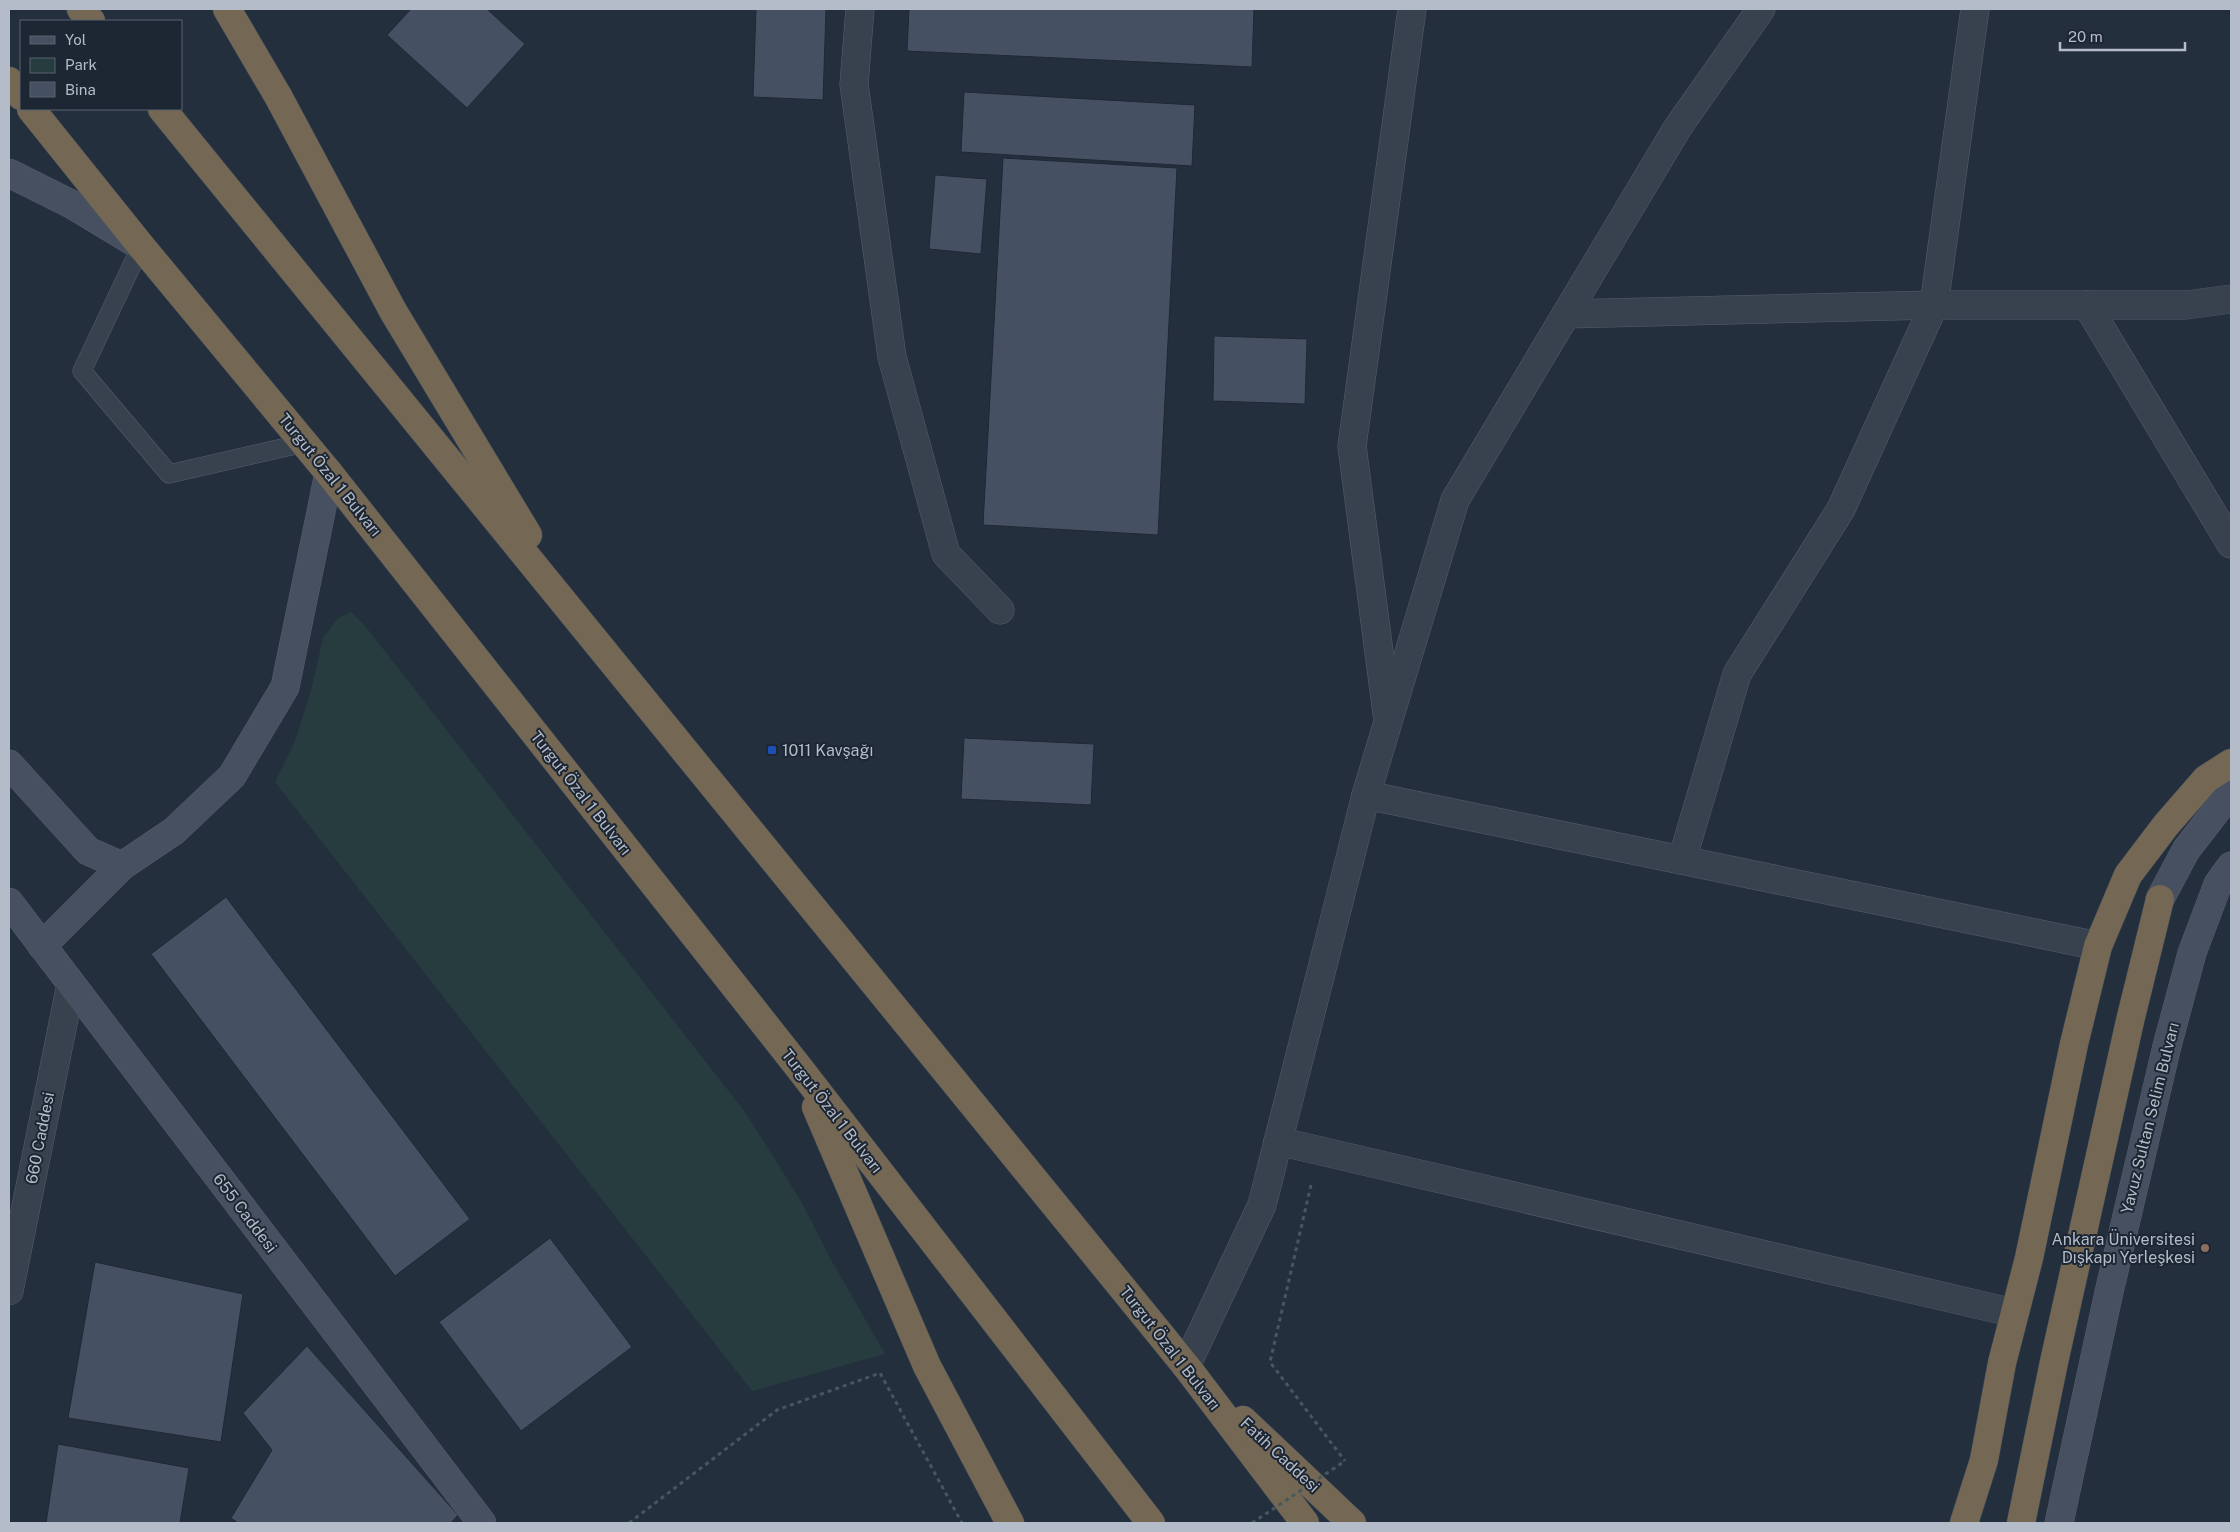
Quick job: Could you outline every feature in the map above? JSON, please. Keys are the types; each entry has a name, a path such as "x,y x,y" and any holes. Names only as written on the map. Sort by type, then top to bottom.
{"highway":[{"path":"81,9 90,20"},
{"name":"Turgut Özal 1 Bulvarı","path":"227,9 278,96 393,311 577,618"},
{"path":"9,81 20,95"},
{"name":"Turgut Özal 1 Bulvarı","path":"32,110 141,246 329,473 800,1069 1151,1523"},
{"name":"Turgut Özal 1 Bulvarı","path":"163,110 1186,1366 1305,1523"},
{"path":"1964,1523 1984,1460 2002,1364 2098,946 2128,875 2166,825 2206,779 2231,763"},
{"path":"2021,1523 2054,1362 2130,1021 2160,899"},
{"path":"800,1069 927,1366 1010,1523"},
{"name":"Fatih Caddesi","path":"1186,1366 1352,1523"},
{"name":"Turgut Özal 1 Bulvarı","path":"1121,1485 1145,1523"}],"street":[{"path":"860,9 854,84 892,358 946,554 1000,610"},
{"path":"1388,722 1352,446 1412,9"},
{"path":"1186,1366 1262,1205 1366,795 1455,500 1678,127 1762,9"},
{"path":"1682,860 1737,674 1841,509 1934,305 1975,9"},
{"path":"9,173 73,205 141,246"},
{"path":"1566,314 1934,305 2186,305 2231,299"},
{"path":"2087,305 2231,544"},
{"path":"42,946 122,866 174,831 232,776 285,688 329,473"},
{"path":"9,764 88,851 122,866"},
{"path":"2160,899 2186,850 2231,792"},
{"path":"1366,795 2098,946"},
{"name":"Yavuz Sultan Selim Bulvarı","path":"2059,1523 2108,1292 2167,1046 2192,953 2218,884 2231,866"},
{"name":"655 Caddesi","path":"9,902 480,1522"},
{"name":"660 Caddesi","path":"9,1291 70,984"},
{"path":"1278,1141 2014,1313"}],"lane":[{"path":"141,246 82,371 170,474 304,444"}],"path":[{"path":"1252,1523 1345,1461 1270,1362 1318,1150"},
{"path":"628,1523 776,1410 880,1373 962,1523"}],"green space":[{"path":"351,612 366,627 745,1112 801,1201 830,1258 885,1354 752,1391 275,782 295,741 311,691 323,638 337,619"}],"building":[{"path":"411,9 487,9 525,44 467,108 387,35"},
{"path":"756,9 826,9 823,100 753,97"},
{"path":"909,9 1254,9 1252,67 907,51"},
{"path":"964,92 1195,105 1192,166 961,152"},
{"path":"1003,158 1177,168 1158,535 983,525"},
{"path":"935,175 987,179 981,254 929,249"},
{"path":"1214,336 1307,339 1305,404 1213,401"},
{"path":"964,738 1094,744 1091,805 961,799"},
{"path":"226,897 470,1219 395,1276 151,954"},
{"path":"550,1238 632,1347 521,1431 439,1322"},
{"path":"95,1262 243,1294 221,1442 68,1418"},
{"path":"307,1346 458,1515 451,1523 238,1523 231,1518 272,1450 243,1413"},
{"path":"58,1444 189,1468 180,1523 46,1523"}],"place":[{"name":"1011 Kavşağı","path":"772,750"},
{"name":"Ankara Üniversitesi Dışkapı Yerleşkesi","path":"2205,1248"}]}
